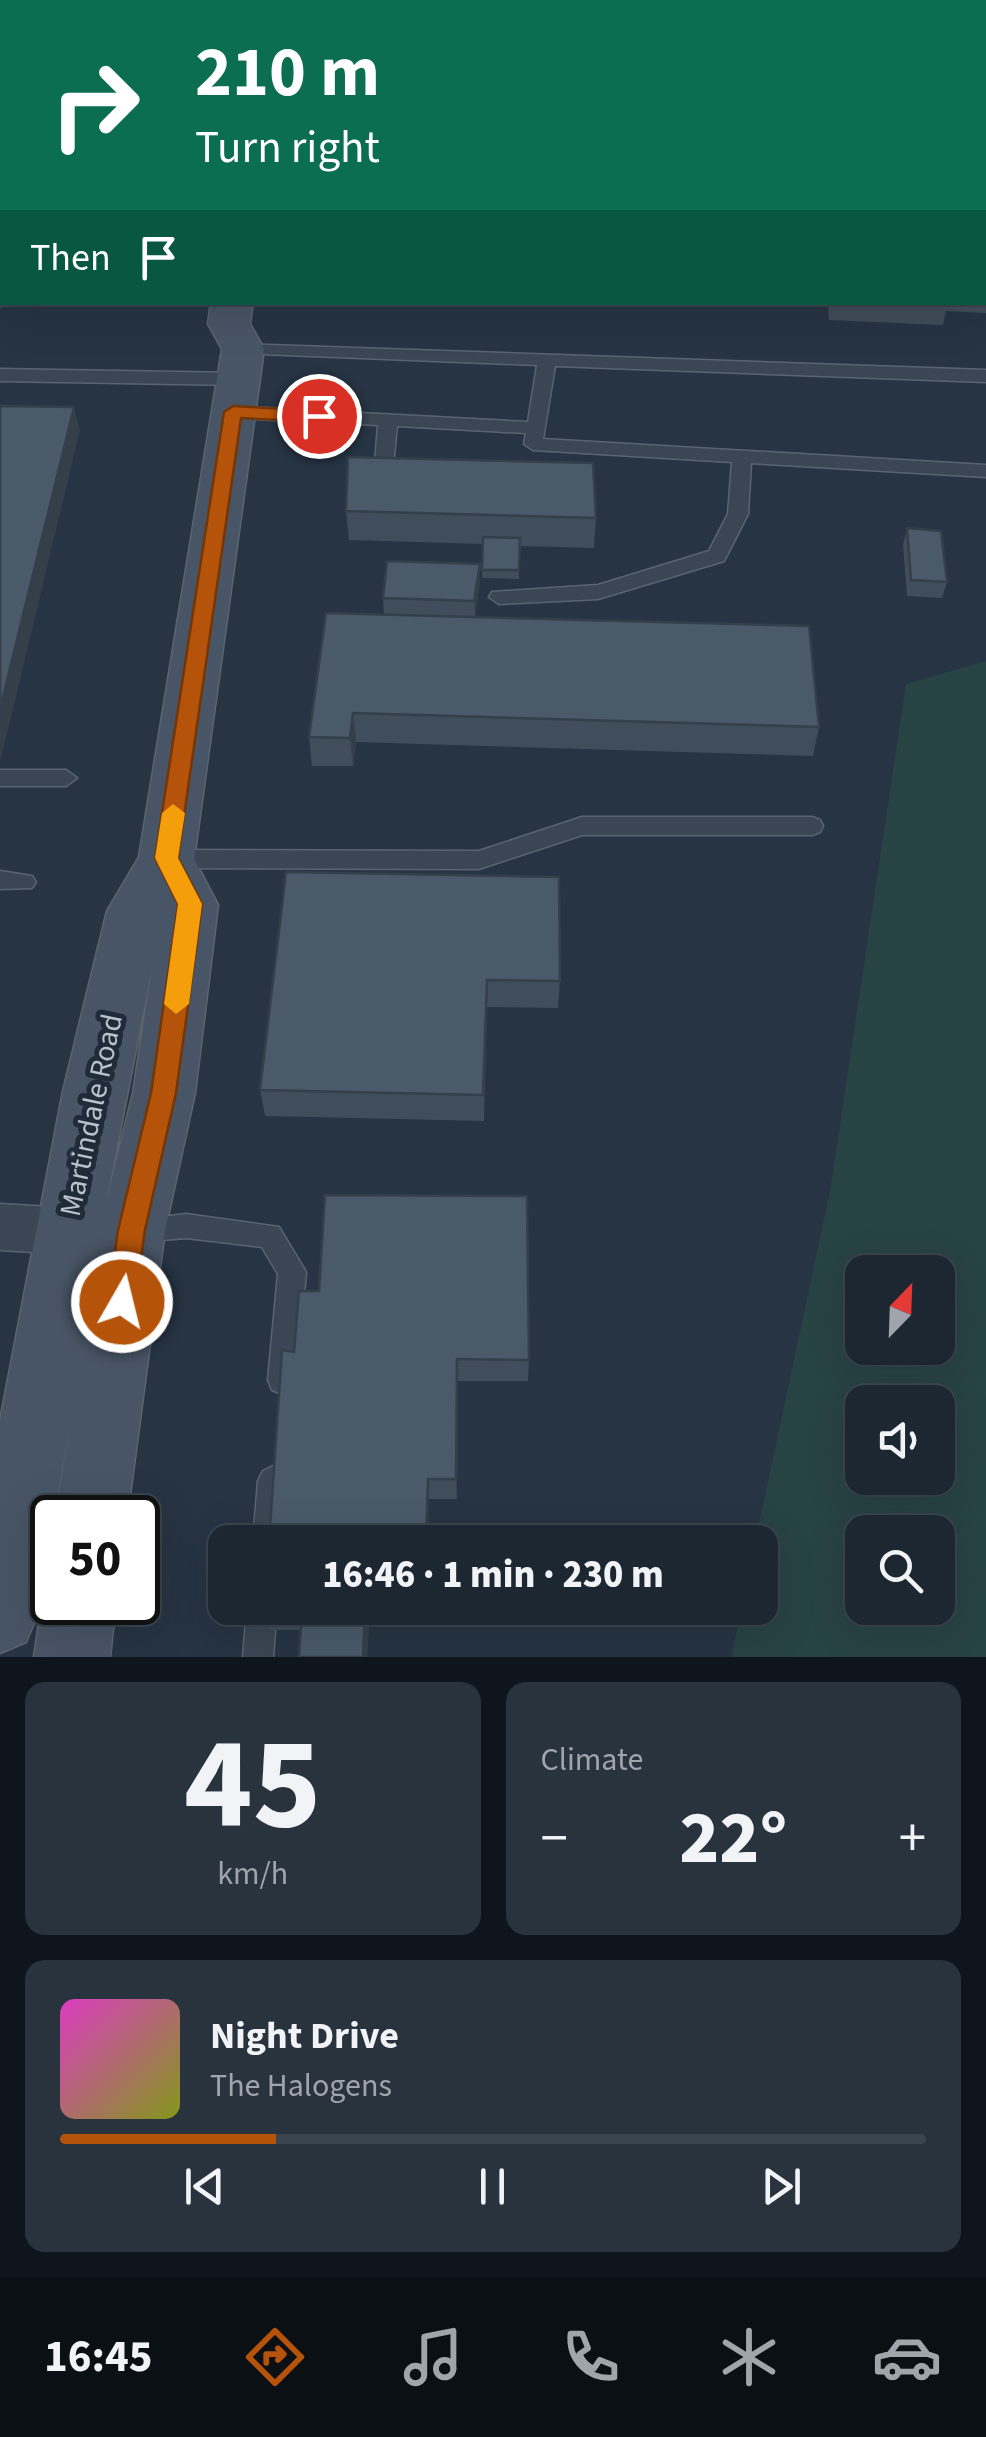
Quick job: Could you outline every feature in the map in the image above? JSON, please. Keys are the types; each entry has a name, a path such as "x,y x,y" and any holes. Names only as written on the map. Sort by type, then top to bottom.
{"main road":[{"path":"166,858 237,360 265,329 269,305"},
{"name":"Martindale Road","path":"0,1616 100,1231 164,1093 190,904 166,858"},
{"name":"Martindale Road","path":"92,1495 100,1231"},
{"path":"72,1657 76,1625"}],"street":[{"path":"0,1227 100,1231"}],"lane":[{"path":"237,360 388,420 536,428"},
{"path":"0,376 237,360 547,360 986,376"},
{"path":"547,360 533,444 742,460 986,471"},
{"path":"383,474 388,420"},
{"path":"499,598 598,592 718,556 738,514 742,460"},
{"path":"0,778 66,778"},
{"path":"166,858 479,860 582,826 812,826"},
{"path":"100,1231 186,1226 270,1236 292,1272 280,1408"},
{"path":"269,1525 276,1446"},
{"path":"258,1657 261,1625"}],"green space":[{"path":"986,661 986,1657 731,1657 738,1625 778,1625 778,1525 759,1525 830,1191 906,684"}],"building":[{"path":"0,406 74,407 0,709"},
{"path":"348,457 593,463 596,518 346,511"},
{"path":"907,528 941,531 947,582 911,580"},
{"path":"483,537 520,538 519,570 482,570"},
{"path":"387,561 480,564 474,601 383,598"},
{"path":"326,613 809,626 819,727 353,713 350,738 309,737"},
{"path":"286,872 559,877 560,981 487,980 483,1095 260,1090"},
{"path":"325,1195 527,1196 529,1360 457,1359 456,1479 428,1479 427,1525 270,1525 282,1350 294,1352 299,1291 319,1291"},
{"path":"301,1625 364,1625 363,1657 299,1657"}],"slow traffic":[{"path":"173,813 166,858 190,904 176,1004"}],"route":[{"path":"122,1302 132,1230 164,1093 190,904 166,858 233,412 319,416"}]}
